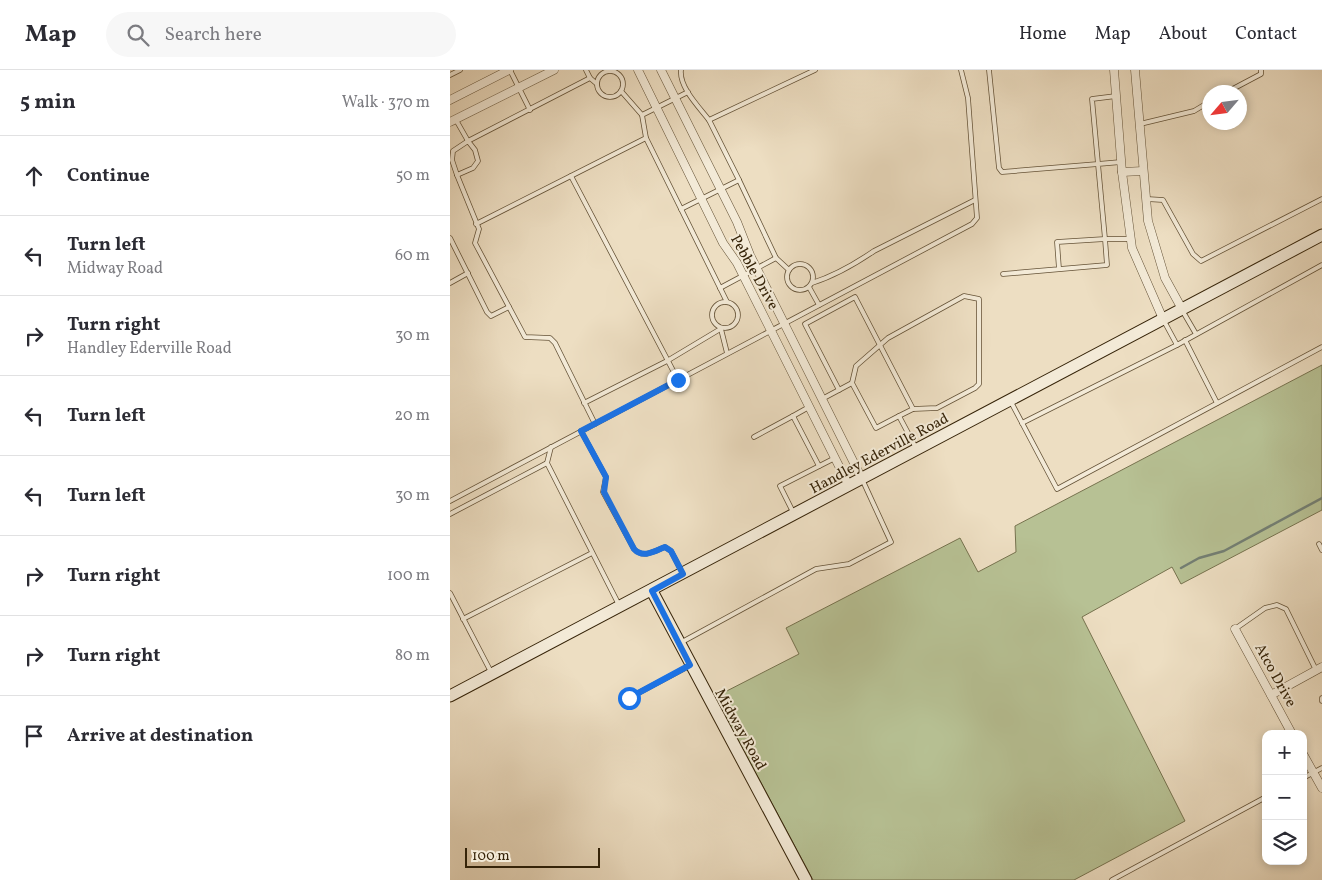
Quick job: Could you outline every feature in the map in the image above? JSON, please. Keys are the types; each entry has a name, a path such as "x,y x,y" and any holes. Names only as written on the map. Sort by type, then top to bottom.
{"main road":[{"name":"Handley Ederville Road","path":"450,696 652,591 1322,235"},
{"name":"Midway Road","path":"652,591 806,880"}],"street":[{"path":"450,100 510,70"},
{"path":"453,121 554,70"},
{"name":"Pebble Drive","path":"638,70 701,199 724,243 744,275 849,486"},
{"name":"Pebble Drive","path":"660,70 721,189 784,324 862,479"},
{"path":"1114,70 1121,162 1130,239 1140,270 1163,319"},
{"path":"1135,70 1148,221 1165,278 1182,309"},
{"path":"1122,172 1143,171"},
{"path":"801,390 814,383"},
{"path":"824,435 837,428"},
{"name":"Atco Drive","path":"1235,629 1290,730"},
{"path":"1271,695 1319,668"},
{"path":"1307,761 1322,788"}],"lane":[{"path":"450,75 460,70"},
{"path":"510,70 530,110"},
{"path":"586,70 590,78 597,84 600,92 607,96 615,96 621,91"},
{"path":"681,70 680,77 688,92 709,120 776,258 789,270"},
{"path":"709,120 815,70"},
{"path":"450,501 972,224 976,218 968,98 960,70"},
{"path":"989,70 999,168 1002,172 1121,162"},
{"path":"1240,85 1261,74 1261,70"},
{"path":"584,403 667,361 721,329 730,327 738,318 734,306 727,302 646,138 642,115 621,91 621,79 612,72 600,76 597,84"},
{"path":"590,78 468,141 453,151 452,160 478,229 476,243 525,337 550,338 555,342 594,424"},
{"path":"642,115 688,92"},
{"path":"1003,274 1107,265 1092,99 1116,96"},
{"path":"1140,124 1194,111 1202,106"},
{"path":"453,121 475,150 478,161 473,168 457,175"},
{"path":"476,224 646,138"},
{"path":"571,176 678,380"},
{"path":"681,209 739,180"},
{"path":"1146,199 1163,200 1192,254 1201,261 1322,199"},
{"path":"820,305 810,285 812,272 806,266 799,264 789,270 787,278 790,286 802,290 810,285 860,261 874,251 975,200"},
{"path":"450,238 487,312 491,316 509,307"},
{"path":"1060,269 1057,242 1130,239"},
{"path":"720,288 776,258"},
{"path":"1022,423 1185,340 1322,265"},
{"path":"450,283 468,273"},
{"path":"964,296 978,299 979,384 975,388 937,408 913,408 876,428 852,383 856,366 880,345 964,296"},
{"path":"839,390 805,324 855,297 913,408"},
{"path":"727,302 718,303 711,313 715,324 721,329 727,354"},
{"path":"1182,309 1196,334"},
{"path":"1163,319 1177,344"},
{"path":"1185,340 1217,403"},
{"path":"1010,400 1057,489 1322,347"},
{"path":"822,399 852,383"},
{"path":"754,437 810,407"},
{"path":"793,416 819,466"},
{"path":"899,416 917,450"},
{"path":"581,431 606,477 604,492 634,549 637,553 646,554 665,547 671,551 683,574"},
{"path":"551,447 547,463 621,607"},
{"path":"795,515 780,486 835,458"},
{"path":"450,514 547,463"},
{"path":"679,644 816,569 849,564 891,542 862,479"},
{"path":"1319,544 1322,550"},
{"path":"463,619 592,553"},
{"path":"450,593 492,674"},
{"path":"1235,629 1265,608 1276,605 1286,609 1319,668"},
{"path":"629,698 690,665"},
{"path":"1307,776 1322,768"},
{"path":"1112,880 1262,799"}],"green space":[{"path":"1322,365 1322,510 1181,584 1172,567 1082,617 1185,821 1074,880 813,880 715,697 799,654 786,628 960,538 978,572 1016,552 1015,526"}],"waterway":[{"path":"1181,568 1199,558 1224,551 1322,498"}],"route":[{"path":"629,698 690,665 652,591 683,574 671,551 665,547 646,554 637,553 634,549 604,492 606,477 581,431 678,380"}]}
